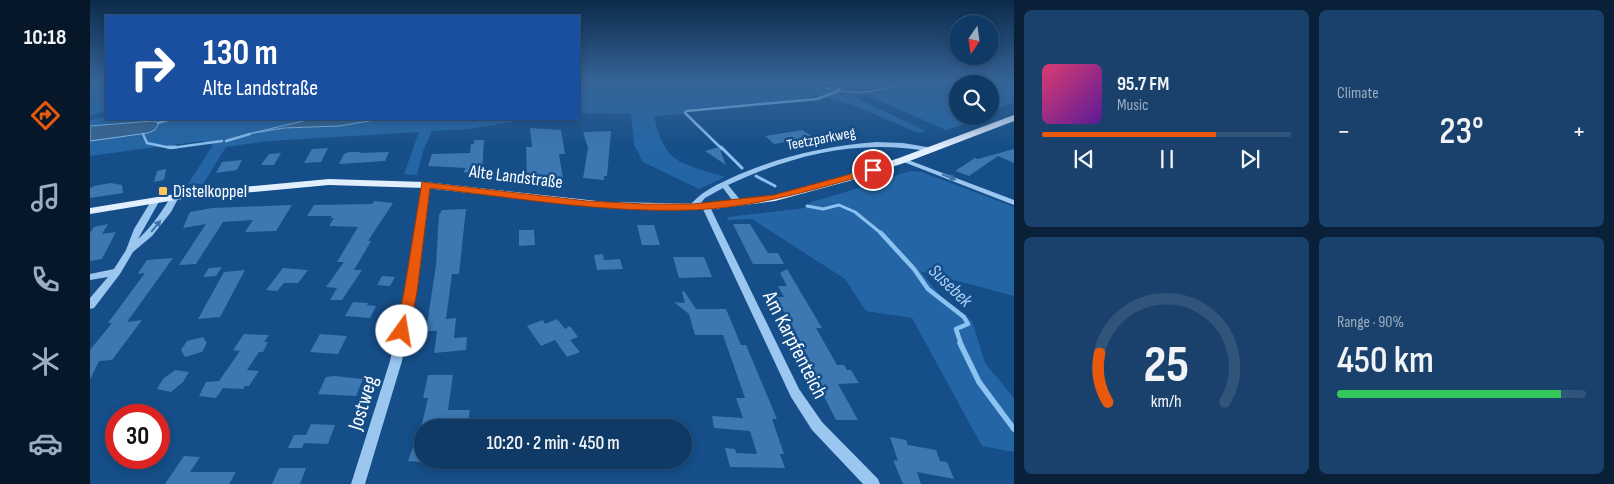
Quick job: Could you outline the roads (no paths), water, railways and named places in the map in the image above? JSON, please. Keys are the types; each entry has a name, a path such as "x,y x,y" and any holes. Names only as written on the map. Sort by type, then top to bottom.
{"main road":[{"name":"Alte Landstraße","path":"90,211 175,197 263,186 329,182 426,184 587,204 644,207 706,207 798,192 903,160 1012,116"}],"street":[{"name":"Teetzparkweg","path":"693,207 701,197 754,170 776,163 843,148 895,143 927,149"},
{"path":"903,160 1014,203"},
{"name":"Jostweg","path":"358,484 396,361 406,318 426,184"},
{"path":"724,185 738,202"},
{"path":"90,305 116,272 130,250 149,234 168,210 175,197"},
{"path":"130,250 133,234 156,200"},
{"name":"Am Karpfenteich","path":"706,207 795,393 817,426 873,484"},
{"path":"90,277 116,272"}],"waterway":[{"name":"Susebek","path":"722,149 685,113 686,111 767,104"},
{"path":"158,123 168,120"},
{"path":"143,134 147,143 171,148 222,141"},
{"path":"226,141 250,134"},
{"path":"168,147 176,147"},
{"name":"Susebek","path":"721,147 742,168"},
{"name":"Susebek","path":"756,176 775,186"},
{"name":"Susebek","path":"807,206 823,209 839,205 855,212 882,234"},
{"name":"Susebek","path":"882,234 914,269 928,289 964,317 968,324 956,329 961,344"},
{"name":"Susebek","path":"960,343 979,382 1014,429"}],"place":[{"name":"Distelkoppel","path":"163,191"}]}
